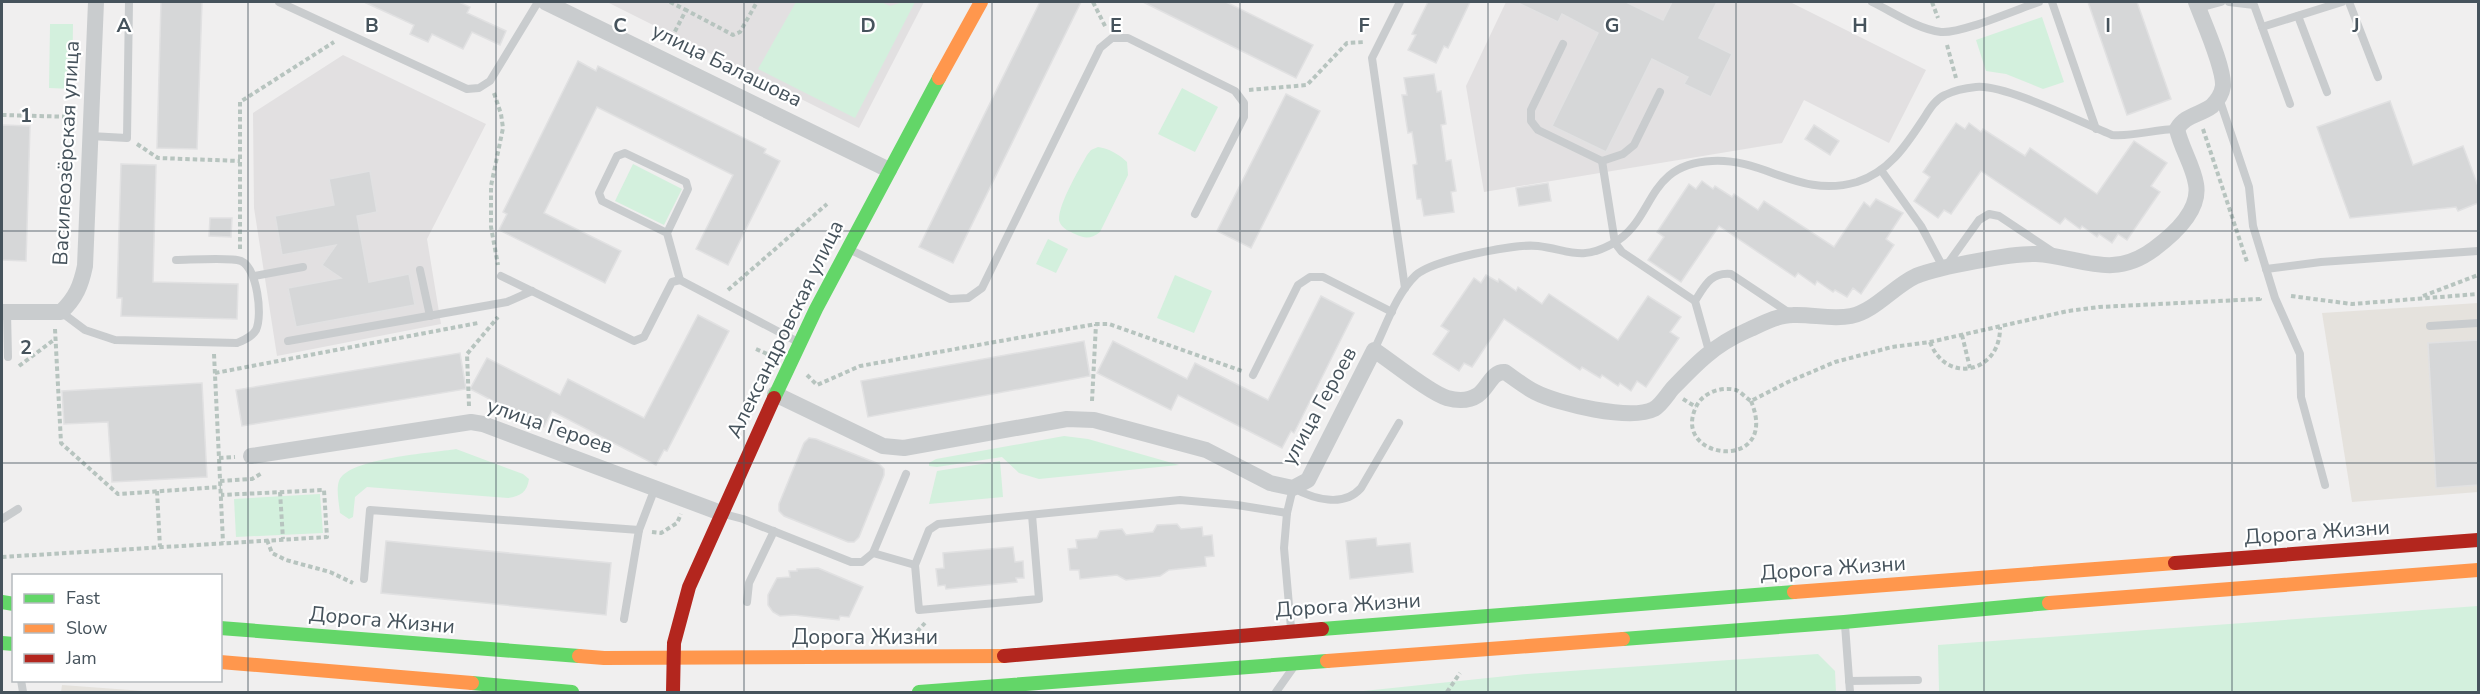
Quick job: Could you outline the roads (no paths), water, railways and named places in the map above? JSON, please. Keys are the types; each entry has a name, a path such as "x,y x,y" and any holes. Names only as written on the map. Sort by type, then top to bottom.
{"main road":[{"name":"Александровская улица","path":"673,693 674,643 689,586 721,513 799,342 889,170 981,2"},
{"name":"Дорога Жизни","path":"222,628 604,658 984,658 1292,631 2478,540"},
{"path":"919,693 988,691 1297,662 1844,622 2061,602 2478,570"},
{"path":"222,662 572,693"}],"street":[{"name":"Василеозёрская улица","path":"61,312 71,303 81,287 86,266 96,2"},
{"name":"улица Балашова","path":"545,2 889,170"},
{"path":"2177,129 2181,122 2211,106 2219,97 2223,87 2222,74 2198,5"},
{"name":"улица Героев","path":"775,394 883,446 904,448 1067,418 1094,420 1206,450 1270,483 1293,489 1308,480 1374,350 1445,398 1459,401 1474,398 1485,390 1496,374 1505,372 1535,392 1568,405 1639,413 1655,409 1709,351 1773,319 1791,314 1832,318 1854,316 1917,276 1944,268 2013,256 2036,254 2087,265 2110,266 2133,260 2152,250 2179,227 2197,196 2196,183 2177,129"},
{"path":"4,312 61,312"},
{"name":"улица Героев","path":"251,456 471,422 483,424 721,513"}],"lane":[{"path":"90,136 127,138 129,2"},
{"path":"279,2 467,89 479,88 490,81 538,2"},
{"path":"1400,2 1372,58 1405,288"},
{"path":"1872,2 1929,29 1943,32 1958,30 2039,2"},
{"path":"2052,2 2097,129"},
{"path":"2198,5 2221,2"},
{"path":"2229,2 2254,5 2290,104"},
{"path":"2262,27 2342,2"},
{"path":"2349,2 2378,77"},
{"path":"2298,16 2327,92"},
{"path":"848,249 950,299 968,298 982,288 1100,48 1112,38 1128,38 1235,91 1244,103 1244,117 1196,214"},
{"path":"1563,44 1531,110 1531,121 1538,130 1602,161 1623,154 1634,145 1660,92"},
{"path":"1374,350 1405,288 1418,274 1434,265 1500,249 1537,246 1575,255 1597,251 1615,243 1631,227 1662,182 1674,171 1690,164 1712,161 1736,162 1801,184 1835,187 1859,181 1881,170 1900,153 1934,104 1944,95 1959,89 1979,87 2001,90 2112,135 2129,136 2144,131 2177,129"},
{"path":"2219,97 2249,187 2253,226 2275,298 2300,354 2301,397 2325,485"},
{"path":"667,233 602,201 599,193 617,156 625,153 686,183 688,189 667,233 680,280"},
{"path":"1602,161 1615,243 1622,252 1695,301 1709,351"},
{"path":"1881,170 1921,226 1944,268 1979,220 1989,214 1999,216 2060,258"},
{"path":"2266,269 2321,262 2478,251"},
{"path":"61,312 85,330 115,340 237,343 249,338 256,330 259,316 254,276 250,268 240,260 176,260"},
{"path":"254,276 303,267"},
{"path":"420,270 430,316"},
{"path":"1695,301 1710,278 1720,273 1731,274 1791,314"},
{"path":"501,276 634,341 644,337 672,282 680,280 799,342"},
{"path":"1253,375 1298,285 1310,277 1323,277 1392,312"},
{"path":"288,341 507,302 532,291"},
{"path":"4,312 8,357"},
{"path":"2430,326 2478,323"},
{"path":"1292,631 1284,548 1287,513 1293,489 1310,497 1342,500 1354,496 1399,423"},
{"path":"721,513 743,519 850,562 862,562 873,554 906,474"},
{"path":"624,619 639,530 655,488"},
{"path":"1032,515 1039,598 919,610 915,565 929,530 938,524 1180,500 1237,505 1287,513"},
{"path":"2,519 18,509"},
{"path":"363,582 370,510 639,530"},
{"path":"747,602 749,583 774,531"},
{"path":"873,554 915,565"},
{"path":"1844,622 1850,693"},
{"path":"1276,693 1297,662"},
{"path":"1849,681 1918,680"}]}
